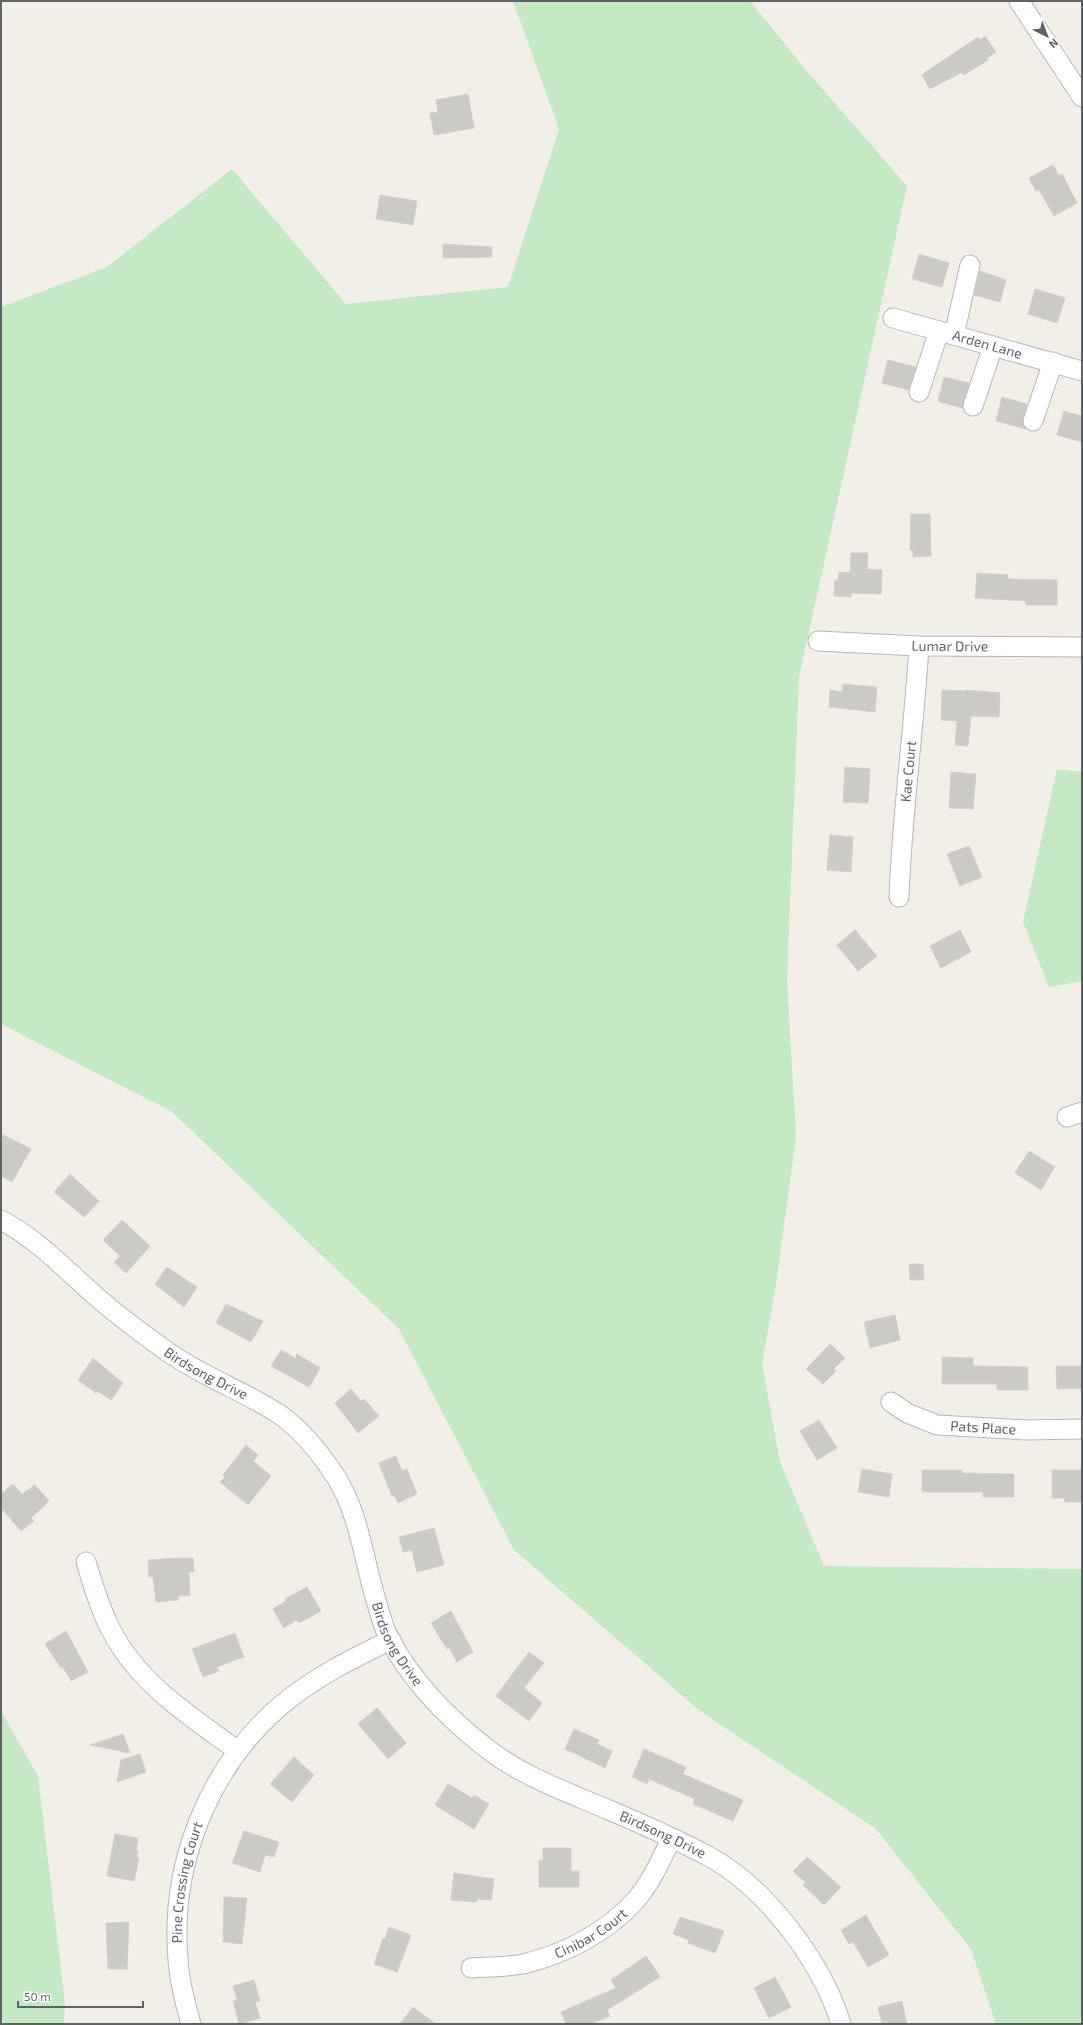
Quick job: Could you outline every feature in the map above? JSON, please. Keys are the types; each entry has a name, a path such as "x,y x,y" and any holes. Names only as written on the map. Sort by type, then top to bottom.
{"street":[{"path":"1019,1 1082,98"},
{"path":"919,392 947,333 970,265"},
{"name":"Arden Lane","path":"893,318 1082,370"},
{"path":"973,406 993,346"},
{"path":"1033,421 1053,362"},
{"name":"Lumar Drive","path":"818,641 919,646 1082,647"},
{"name":"Kae Court","path":"899,897 905,794 917,685 919,646"},
{"name":"Birdsong Drive","path":"1,1220 22,1233 74,1275 104,1304 169,1353 280,1415 305,1438 328,1466 350,1506 358,1528 372,1588 390,1640 424,1688 467,1733 488,1750 516,1768 709,1857 734,1874 762,1899 788,1929 828,1989 841,2024"},
{"name":"Pats Place","path":"891,1402 908,1413 937,1425 967,1428 1027,1430 1082,1428"},
{"path":"86,1562 94,1591 112,1631 136,1666 174,1703 238,1751"},
{"name":"Pine Crossing Court","path":"191,2024 182,1991 178,1957 180,1892 192,1837 202,1812 228,1764 270,1716 330,1670 390,1640"},
{"name":"Cinibar Court","path":"471,1968 505,1966 540,1959 578,1944 597,1932 636,1899 655,1872 671,1839"}],"green space":[{"path":"513,1 750,1 805,69 907,186 799,677 787,980 796,1137 776,1284 762,1364 780,1462 824,1566 1082,1569 1082,2024 996,2024 971,1949 876,1829 700,1711 514,1550 399,1329 171,1111 1,1024 1,307 107,267 232,169 346,304 508,287 559,129"},
{"path":"1057,769 1082,772 1082,981 1049,987 1023,922"},
{"path":"1,1711 38,1776 65,2003 64,2024 1,2024"}],"building":[{"path":"985,36 996,52 987,58 988,60 964,75 962,72 930,89 922,75 924,73 978,37 980,40"},
{"path":"468,94 474,128 434,135 430,113 438,112 436,100"},
{"path":"1053,165 1059,176 1062,174 1077,203 1054,216 1041,193 1039,190 1036,191 1029,178"},
{"path":"380,195 417,201 413,225 376,219"},
{"path":"443,244 492,247 492,257 443,258"},
{"path":"919,254 949,263 942,287 912,279"},
{"path":"980,271 1006,280 1000,302 974,295"},
{"path":"1035,289 1065,298 1057,323 1028,314"},
{"path":"888,360 916,367 908,390 882,383"},
{"path":"944,377 969,383 962,408 938,401"},
{"path":"1002,397 1027,404 1022,423 1026,429 996,421"},
{"path":"1064,411 1082,416 1082,442 1057,435"},
{"path":"911,514 930,514 931,556 913,557 913,550 910,550"},
{"path":"851,553 868,553 867,569 882,570 881,594 851,593 851,597 834,596 835,580 838,580 839,572 850,573"},
{"path":"977,573 1008,575 1008,579 1057,580 1057,605 1026,605 1026,601 975,598"},
{"path":"843,684 877,687 875,712 829,707 830,690 842,692"},
{"path":"942,690 1000,693 999,717 971,716 968,746 955,745 957,721 941,720"},
{"path":"845,767 870,769 868,803 843,802"},
{"path":"951,772 976,774 973,809 949,808"},
{"path":"830,835 853,837 851,872 827,870"},
{"path":"969,846 982,877 960,886 947,854"},
{"path":"855,930 877,956 858,971 837,945"},
{"path":"960,930 971,952 941,968 930,946"},
{"path":"1,1134 31,1149 12,1182 1,1176"},
{"path":"1029,1151 1055,1167 1041,1190 1015,1173"},
{"path":"70,1174 99,1201 84,1217 54,1192"},
{"path":"122,1220 150,1246 126,1273 114,1262 120,1256 103,1240"},
{"path":"909,1264 923,1264 924,1280 910,1280"},
{"path":"167,1267 197,1287 184,1307 155,1284"},
{"path":"226,1304 263,1321 251,1342 216,1323"},
{"path":"895,1315 900,1340 870,1348 864,1322"},
{"path":"830,1344 845,1358 834,1369 836,1371 823,1384 806,1369"},
{"path":"281,1350 295,1358 297,1354 320,1368 309,1387 271,1366"},
{"path":"942,1357 973,1358 973,1366 1028,1367 1028,1390 997,1390 997,1384 942,1384"},
{"path":"93,1358 123,1383 111,1400 97,1391 96,1393 78,1380"},
{"path":"1056,1366 1082,1366 1082,1388 1057,1389"},
{"path":"351,1389 361,1401 364,1399 379,1416 358,1433 335,1403"},
{"path":"819,1420 837,1448 817,1460 800,1431"},
{"path":"246,1445 258,1455 253,1461 271,1476 248,1505 220,1482 225,1477 223,1475"},
{"path":"396,1456 402,1471 407,1469 417,1494 398,1503 394,1495 392,1496 379,1463"},
{"path":"862,1469 892,1474 889,1497 858,1492"},
{"path":"922,1470 962,1470 962,1473 1014,1474 1014,1497 983,1497 983,1492 922,1492"},
{"path":"1052,1470 1082,1470 1082,1502 1064,1502 1065,1498 1052,1498"},
{"path":"13,1484 22,1494 35,1485 49,1501 31,1518 34,1521 21,1531 1,1508 1,1494"},
{"path":"434,1528 444,1565 417,1572 412,1550 403,1552 399,1537"},
{"path":"193,1558 194,1572 189,1572 190,1595 178,1596 178,1600 156,1602 153,1577 149,1577 148,1560"},
{"path":"307,1587 321,1611 299,1623 297,1620 284,1628 273,1609 286,1601 285,1599"},
{"path":"451,1611 473,1652 457,1662 449,1647 447,1649 431,1623"},
{"path":"66,1631 88,1672 71,1681 63,1667 61,1668 45,1644"},
{"path":"235,1633 244,1657 217,1667 219,1671 203,1677 192,1649"},
{"path":"529,1652 544,1663 524,1688 542,1703 529,1721 496,1696"},
{"path":"377,1708 406,1743 388,1759 358,1724"},
{"path":"574,1729 599,1740 597,1744 612,1751 605,1768 565,1749"},
{"path":"123,1734 130,1753 90,1745"},
{"path":"644,1749 686,1767 683,1774 743,1800 733,1821 693,1804 695,1799 649,1779 647,1784 632,1777"},
{"path":"140,1754 146,1772 117,1782 121,1760"},
{"path":"294,1757 314,1775 292,1802 270,1784"},
{"path":"448,1784 472,1798 474,1795 489,1804 474,1829 435,1805"},
{"path":"244,1831 279,1842 274,1857 265,1855 260,1872 232,1863"},
{"path":"115,1834 138,1838 136,1851 138,1851 136,1857 139,1858 134,1881 107,1876"},
{"path":"543,1848 571,1848 571,1871 579,1871 579,1887 539,1887 539,1860 543,1860"},
{"path":"807,1857 841,1887 824,1905 803,1885 805,1882 793,1871"},
{"path":"454,1873 494,1879 491,1900 477,1899 477,1902 451,1900"},
{"path":"224,1897 247,1898 242,1944 223,1942"},
{"path":"866,1915 889,1955 868,1967 853,1942 849,1944 841,1930"},
{"path":"680,1917 724,1931 715,1953 688,1943 689,1940 673,1934"},
{"path":"129,1922 127,1969 108,1969 106,1923"},
{"path":"389,1927 411,1935 397,1972 374,1964 383,1938 385,1939"},
{"path":"646,1956 660,1977 607,2010 610,2016 591,2024 566,2024 561,2012 616,1988 611,1980"},
{"path":"775,1977 791,2007 769,2018 754,1988"},
{"path":"254,1980 260,2001 255,2002 260,2018 239,2024 233,2001 237,2000 233,1986"},
{"path":"902,2001 907,2024 882,2024 878,2007"},
{"path":"413,2007 436,2024 400,2024"}]}
